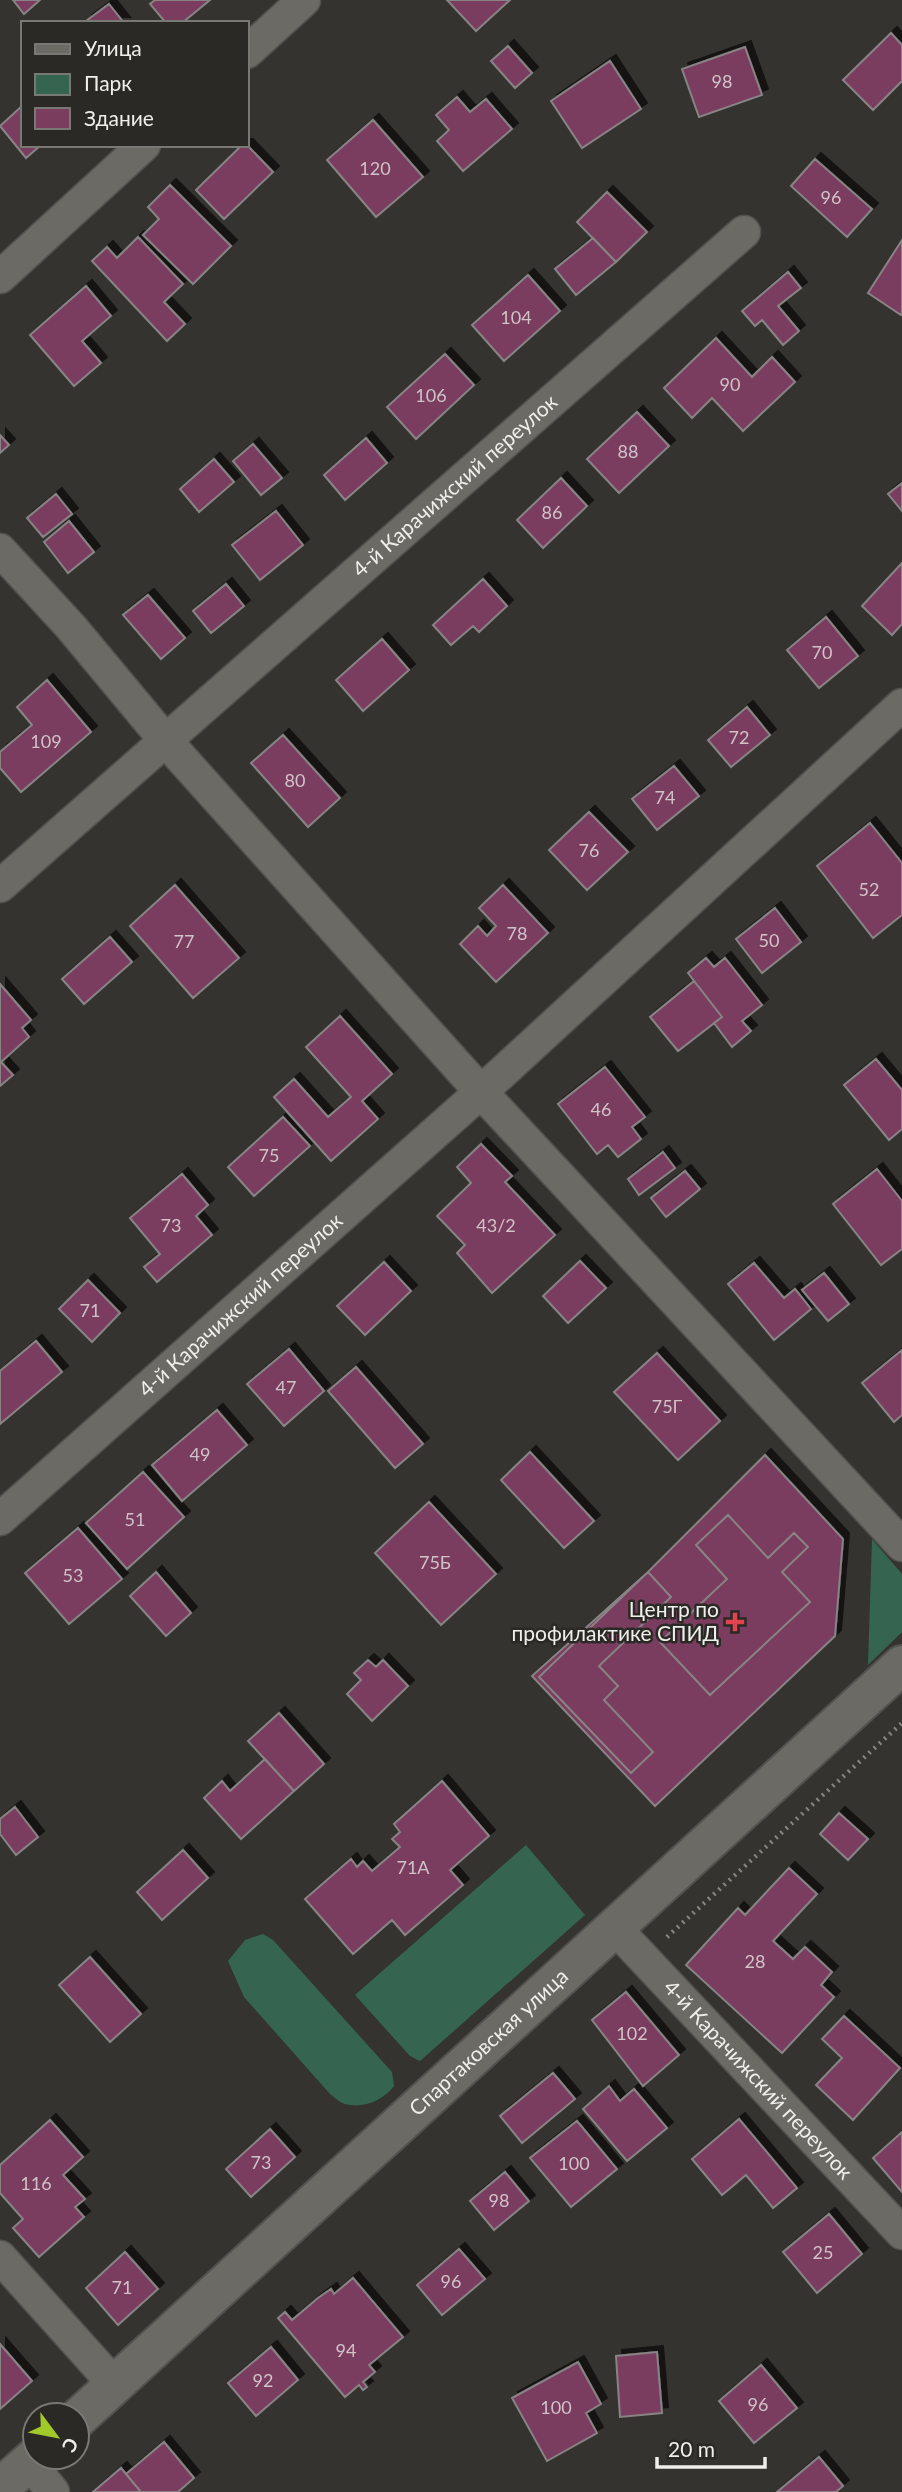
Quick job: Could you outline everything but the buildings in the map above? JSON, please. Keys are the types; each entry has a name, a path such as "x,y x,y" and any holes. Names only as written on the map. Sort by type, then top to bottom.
{"street":[{"path":"248,51 304,0"},
{"path":"0,277 143,147"},
{"name":"4-й Карачижский переулок","path":"0,886 744,232"},
{"path":"0,550 71,627 164,740 481,1092 902,1545"},
{"name":"4-й Карачижский переулок","path":"0,1519 481,1092 902,705"},
{"name":"Спартаковская улица","path":"91,2406 902,1665"},
{"name":"4-й Карачижский переулок","path":"614,1927 902,2233"},
{"path":"0,2258 115,2385"},
{"path":"0,2488 21,2469"},
{"path":"40,2471 53,2492"}],"path":[{"path":"644,1958 902,1723"}],"green space":[{"path":"872,1539 902,1574 902,1632 868,1665"},
{"path":"526,1845 585,1915 420,2061 410,2056 355,1995"},
{"path":"263,1934 273,1940 392,2072 394,2086 385,2095 359,2105 340,2101 330,2094 244,1997 228,1961 245,1940"}],"place":[{"name":"Центр по профилактике СПИД","path":"735,1622"}]}
